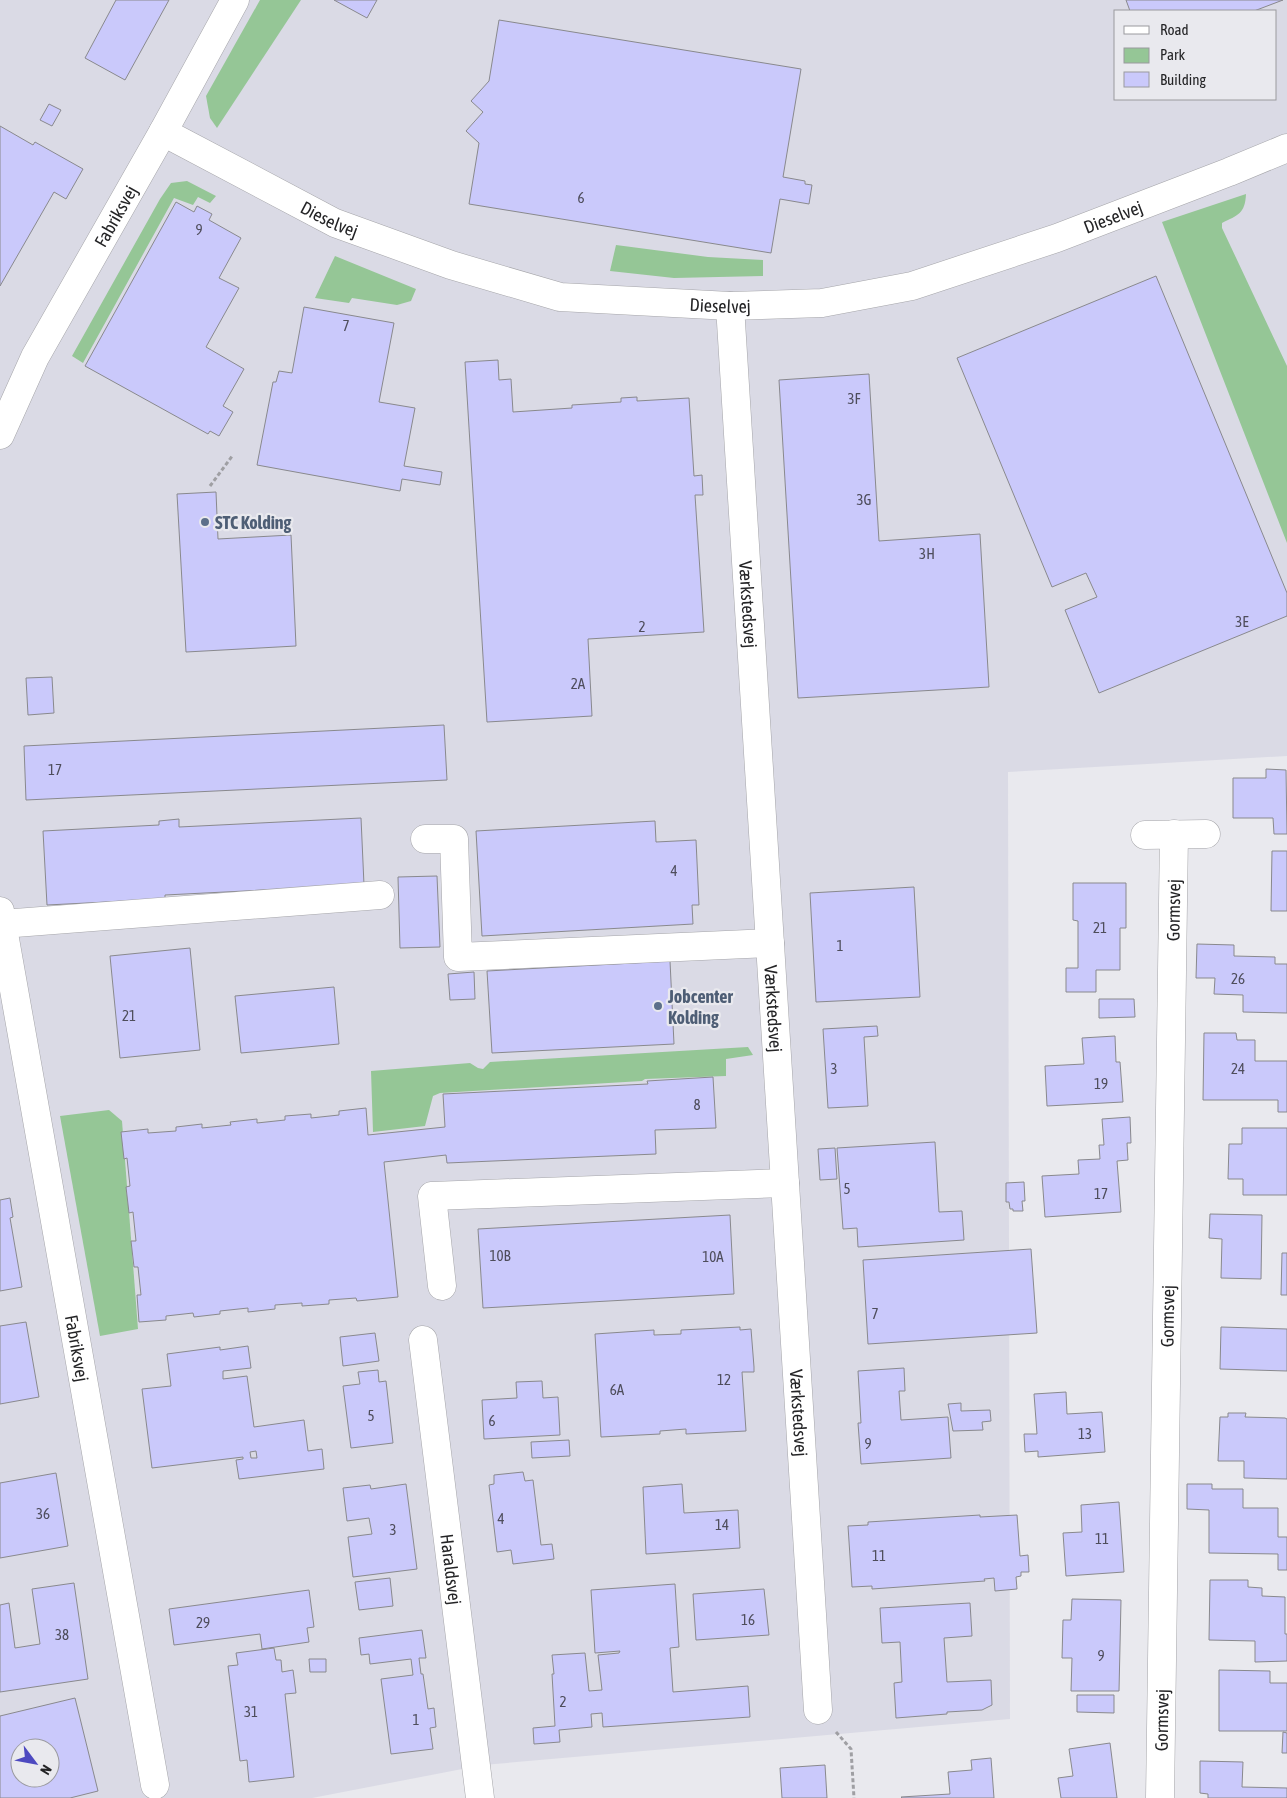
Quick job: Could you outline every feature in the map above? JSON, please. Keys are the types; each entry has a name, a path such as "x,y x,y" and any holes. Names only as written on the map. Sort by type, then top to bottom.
{"street":[{"name":"Fabriksvej","path":"0,435 35,357 164,132 235,0"},
{"name":"Dieselvej","path":"164,132 335,223 451,265 560,297 730,306 822,303 912,286 1057,238 1287,148"},
{"name":"Værkstedsvej","path":"730,306 818,1710"},
{"name":"Gormsvej","path":"1160,1798 1174,834"},
{"path":"1145,835 1206,834"},
{"path":"425,838 454,838 458,957 770,943"},
{"path":"1,918 380,895"},
{"name":"Fabriksvej","path":"1,918 155,1785"},
{"path":"442,1286 432,1196 785,1183"},
{"name":"Haraldsvej","path":"423,1340 480,1798"}],"path":[{"path":"210,486 233,455"},
{"path":"818,1710 851,1750 854,1798"}],"shaded area":[{"path":"0,0 1287,0 1287,756 1008,772 1010,1719 483,1765 312,1798 0,1798"}],"green space":[{"path":"260,0 301,0 217,128 210,118 206,96"},
{"path":"187,181 216,196 210,203 198,197 193,205 174,198 83,363 72,356 160,199 171,183"},
{"path":"1246,194 1244,206 1240,213 1222,223 1222,228 1287,366 1287,543 1162,222"},
{"path":"616,245 708,257 763,260 763,276 674,278 610,271"},
{"path":"335,256 416,289 411,301 397,305 352,298 349,303 315,298"},
{"path":"748,1047 753,1055 726,1059 726,1076 645,1079 642,1081 440,1093 433,1096 425,1126 373,1132 371,1071 470,1063 483,1069 490,1062"},
{"path":"109,1110 122,1121 138,1329 100,1336 60,1116"}],"building":[{"path":"116,0 169,0 125,80 85,58"},
{"path":"334,0 377,0 367,18"},
{"path":"1126,0 1283,0 1257,10 1130,10"},
{"path":"499,20 801,69 783,177 805,181 805,184 812,185 809,204 780,199 771,253 469,204 479,143 466,131 483,112 471,101 489,81"},
{"path":"49,104 61,110 52,126 40,120"},
{"path":"0,126 33,145 35,142 83,169 66,199 54,192 0,286"},
{"path":"176,202 194,212 197,206 212,214 209,220 241,238 219,278 239,288 206,347 244,369 223,406 233,412 219,436 210,431 208,434 85,366"},
{"path":"1156,276 1287,593 1287,616 1099,693 1065,610 1097,597 1086,573 1052,587 957,358"},
{"path":"304,307 394,323 379,402 415,408 404,466 442,472 440,485 402,479 400,491 257,465 273,382 276,382 279,371 292,373"},
{"path":"498,360 499,380 511,379 513,412 572,408 572,405 621,402 621,398 637,397 637,401 689,398 694,476 702,475 703,495 695,495 704,632 588,639 592,716 487,722 465,362"},
{"path":"869,374 879,541 980,534 989,687 798,698 779,380"},
{"path":"216,492 218,539 291,535 296,646 186,652 177,494"},
{"path":"52,677 54,713 28,715 26,678"},
{"path":"444,725 447,780 26,800 24,746"},
{"path":"1266,769 1286,770 1287,834 1274,834 1273,818 1233,818 1233,778 1266,778"},
{"path":"361,818 364,885 165,895 165,899 47,905 43,831 159,825 159,821 179,819 179,827"},
{"path":"655,821 656,842 696,840 699,905 692,905 693,924 482,936 476,831"},
{"path":"1272,851 1287,851 1287,911 1271,911"},
{"path":"437,876 440,947 400,948 398,877"},
{"path":"1073,883 1126,883 1126,928 1120,928 1120,970 1096,970 1096,992 1066,992 1066,968 1078,968 1078,921 1073,920"},
{"path":"914,887 920,997 816,1002 810,893"},
{"path":"1197,944 1234,945 1234,956 1275,957 1275,964 1287,964 1287,1013 1243,1012 1243,995 1214,994 1215,978 1196,978"},
{"path":"190,948 200,1050 120,1058 110,956"},
{"path":"670,961 674,1044 492,1053 487,971"},
{"path":"474,972 475,999 450,1000 448,974"},
{"path":"334,987 339,1044 241,1053 235,996"},
{"path":"1099,999 1134,999 1135,1017 1099,1018"},
{"path":"877,1026 878,1036 864,1037 868,1106 828,1108 823,1029"},
{"path":"1204,1033 1236,1033 1237,1040 1255,1040 1255,1061 1287,1061 1287,1112 1278,1112 1278,1100 1203,1100"},
{"path":"1115,1036 1116,1062 1120,1062 1123,1102 1047,1106 1045,1066 1084,1064 1082,1038"},
{"path":"713,1077 716,1128 655,1130 656,1154 447,1163 446,1155 384,1162 398,1297 357,1301 356,1298 329,1300 329,1304 302,1306 302,1303 275,1305 275,1309 248,1312 248,1308 220,1311 220,1314 194,1317 193,1313 166,1316 166,1320 139,1322 137,1295 141,1295 138,1267 134,1267 131,1241 136,1241 133,1212 129,1213 126,1187 130,1186 127,1158 124,1159 121,1132 148,1129 148,1133 176,1131 176,1127 202,1124 202,1128 231,1125 230,1122 257,1119 257,1123 285,1120 285,1116 311,1114 311,1118 339,1115 339,1111 366,1108 368,1135 445,1127 443,1094 648,1084 647,1081"},
{"path":"1130,1117 1131,1143 1127,1143 1128,1160 1117,1161 1121,1212 1045,1217 1042,1176 1079,1174 1078,1160 1100,1159 1099,1145 1104,1145 1102,1119"},
{"path":"1242,1128 1287,1128 1287,1195 1243,1195 1243,1179 1228,1179 1229,1144 1242,1144"},
{"path":"935,1142 939,1212 962,1211 964,1240 858,1247 857,1228 843,1229 837,1148"},
{"path":"835,1148 837,1179 820,1180 818,1149"},
{"path":"1024,1182 1025,1201 1022,1201 1023,1211 1013,1211 1013,1209 1010,1209 1009,1202 1006,1202 1006,1183"},
{"path":"10,1198 13,1217 10,1218 22,1287 0,1291 0,1200"},
{"path":"1210,1214 1262,1215 1261,1279 1221,1278 1222,1239 1209,1238"},
{"path":"730,1215 734,1294 483,1308 478,1229"},
{"path":"1031,1249 1037,1333 868,1344 863,1260"},
{"path":"1282,1253 1287,1253 1287,1295 1281,1295"},
{"path":"26,1322 39,1397 0,1404 0,1326"},
{"path":"740,1327 740,1330 751,1329 754,1367 754,1372 742,1372 746,1431 686,1434 686,1429 660,1431 660,1434 601,1437 595,1334 654,1330 654,1335 681,1334 681,1330"},
{"path":"1221,1327 1287,1329 1287,1371 1220,1369"},
{"path":"375,1333 379,1361 343,1366 340,1337"},
{"path":"248,1346 251,1368 223,1371 223,1379 247,1376 254,1427 304,1420 308,1451 322,1449 324,1469 239,1479 236,1460 243,1459 243,1457 152,1468 142,1389 171,1386 167,1354 220,1347 220,1350","holes":["256,1451 257,1458 251,1458 250,1452"]},
{"path":"904,1368 905,1391 899,1391 901,1420 948,1417 951,1458 861,1464 858,1423 861,1423 858,1371"},
{"path":"378,1370 379,1382 386,1381 393,1443 351,1448 343,1386 360,1384 358,1372"},
{"path":"542,1381 543,1398 558,1397 560,1435 484,1439 482,1400 517,1398 516,1382"},
{"path":"1066,1392 1067,1414 1102,1412 1105,1452 1038,1457 1038,1451 1025,1452 1024,1434 1037,1434 1034,1394"},
{"path":"961,1403 961,1411 990,1410 991,1421 982,1422 983,1430 953,1431 948,1404"},
{"path":"1228,1413 1246,1413 1245,1417 1287,1419 1287,1479 1244,1478 1244,1461 1218,1461 1220,1417 1228,1417"},
{"path":"569,1440 570,1456 532,1458 531,1442"},
{"path":"523,1472 525,1481 533,1480 541,1545 552,1544 554,1559 513,1564 511,1550 497,1552 489,1485 494,1484 494,1475"},
{"path":"56,1473 68,1546 0,1558 0,1483"},
{"path":"406,1484 417,1569 353,1577 348,1537 372,1534 369,1518 347,1521 343,1488 370,1485 371,1489"},
{"path":"682,1484 684,1513 738,1510 740,1548 646,1554 643,1487"},
{"path":"1187,1484 1212,1484 1212,1489 1243,1489 1243,1508 1278,1508 1278,1537 1287,1537 1287,1570 1278,1570 1278,1554 1209,1553 1209,1510 1187,1509"},
{"path":"1119,1502 1124,1572 1066,1576 1063,1533 1082,1532 1081,1505"},
{"path":"980,1515 980,1517 1017,1515 1020,1556 1028,1555 1029,1572 1021,1572 1021,1576 1016,1577 1017,1589 995,1591 994,1578 984,1579 985,1581 872,1589 872,1586 852,1587 848,1526 868,1525 868,1522"},
{"path":"390,1578 393,1606 359,1610 355,1582"},
{"path":"1210,1580 1248,1580 1248,1587 1262,1588 1262,1596 1285,1597 1287,1661 1255,1662 1255,1641 1209,1640"},
{"path":"74,1583 88,1679 0,1692 0,1605 9,1603 15,1648 40,1644 32,1589"},
{"path":"675,1584 679,1647 670,1648 673,1692 748,1686 750,1717 603,1727 602,1713 591,1714 592,1727 559,1730 560,1742 534,1744 533,1728 555,1726 552,1655 585,1653 589,1691 602,1690 598,1655 619,1653 620,1651 595,1653 591,1590"},
{"path":"764,1589 769,1635 696,1640 693,1594"},
{"path":"309,1590 314,1627 307,1628 309,1642 262,1649 260,1634 174,1645 169,1609"},
{"path":"1072,1599 1121,1600 1119,1691 1071,1691 1072,1658 1062,1658 1063,1620 1071,1620"},
{"path":"970,1603 972,1636 944,1638 947,1682 991,1680 992,1705 982,1710 896,1718 894,1683 902,1682 900,1642 882,1643 880,1608"},
{"path":"422,1630 426,1658 419,1658 428,1709 434,1708 436,1727 430,1728 433,1749 391,1754 381,1679 413,1675 411,1659 370,1664 369,1654 361,1655 359,1638"},
{"path":"274,1648 276,1660 281,1660 282,1672 293,1670 296,1693 285,1694 294,1777 249,1782 247,1760 240,1761 228,1666 238,1665 236,1653"},
{"path":"309,1659 326,1659 326,1672 310,1672"},
{"path":"1219,1670 1270,1671 1270,1683 1287,1683 1287,1731 1219,1731"},
{"path":"1077,1695 1114,1695 1114,1713 1077,1712"},
{"path":"75,1698 98,1791 70,1798 0,1798 0,1716"},
{"path":"1283,1732 1287,1733 1287,1753 1282,1753"},
{"path":"1110,1743 1117,1798 1061,1798 1058,1778 1073,1776 1069,1749"},
{"path":"991,1758 994,1798 901,1797 950,1794 948,1772 972,1770 971,1760"},
{"path":"1200,1761 1243,1762 1242,1787 1287,1788 1287,1798 1208,1798 1208,1794 1200,1793"},
{"path":"825,1765 827,1798 782,1798 780,1768"}],"place":[{"name":"STC Kolding","path":"205,522"},
{"name":"Jobcenter Kolding","path":"658,1006"}]}
